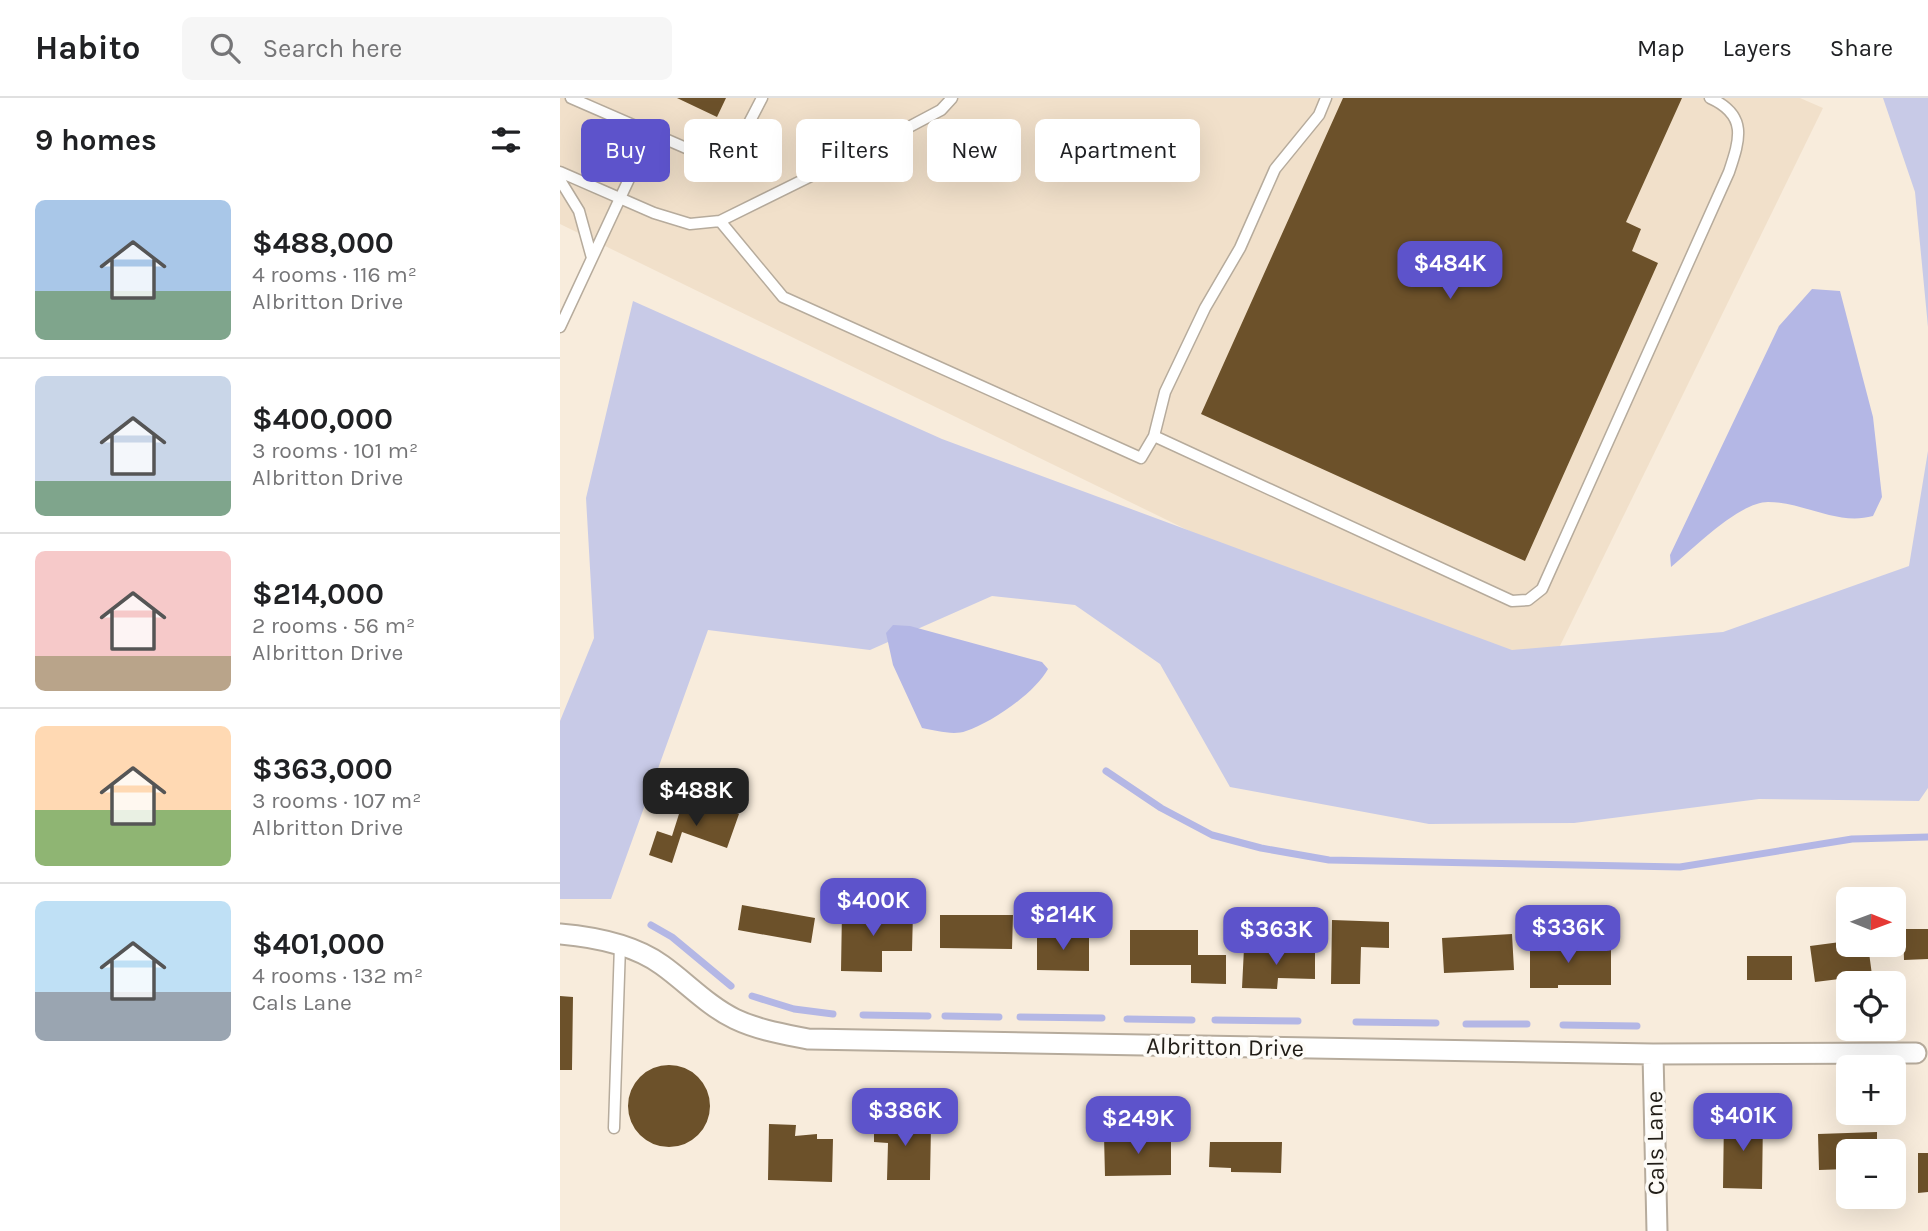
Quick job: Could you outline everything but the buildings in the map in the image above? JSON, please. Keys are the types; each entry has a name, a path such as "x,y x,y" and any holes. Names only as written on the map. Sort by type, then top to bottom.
{"street":[{"name":"Albritton Drive","path":"560,934 596,938 620,945 660,963 734,1019 771,1032 808,1039 1653,1054 1916,1053"},
{"name":"Cals Lane","path":"1653,1054 1657,1231"}],"lane":[{"path":"571,98 617,119"},
{"path":"670,143 682,148 705,147 730,140 749,123 762,98"},
{"path":"560,172 654,213 690,224 720,221 905,130 941,110 952,98"},
{"path":"720,221 783,297 1141,458 1154,436 1165,392 1205,308 1240,248 1275,169 1319,115 1326,98"},
{"path":"1154,436 1512,601 1528,600 1542,589 1728,172 1739,141 1738,123 1724,104 1710,98"},
{"path":"560,180 579,211 592,258"},
{"path":"560,327 627,182"},
{"path":"614,1128 620,945"}],"shaded area":[{"path":"560,98 1800,98 1823,108 1534,699 560,224"},
{"path":"1883,98 1928,98 1928,327 1915,192"},
{"path":"1812,289 1840,291 1873,417 1882,497 1873,516 1846,518 1781,503 1756,504 1730,518 1671,567 1670,555 1779,326"},
{"path":"633,301 942,439 1512,650 1723,632 1909,566 1928,451 1928,788 1919,801 1759,799 1574,823 1429,824 1230,787 1160,664 1075,605 992,596 870,650 708,630 611,899 560,899 560,721 594,638 586,498"},
{"path":"893,625 910,626 1042,662 1048,669 1023,697 976,727 955,733 922,728 893,665 886,633"}],"waterway":[{"path":"1106,771 1161,808 1212,835 1261,848 1329,860 1680,867 1852,839 1928,837"},
{"path":"651,925 672,937 731,986"},
{"path":"752,996 794,1009 833,1014"},
{"path":"863,1015 928,1016"},
{"path":"945,1016 999,1017"},
{"path":"1020,1017 1102,1018"},
{"path":"1127,1019 1192,1020"},
{"path":"1215,1020 1298,1021"},
{"path":"1356,1022 1436,1023"},
{"path":"1466,1024 1527,1024"},
{"path":"1563,1025 1637,1026"}]}
